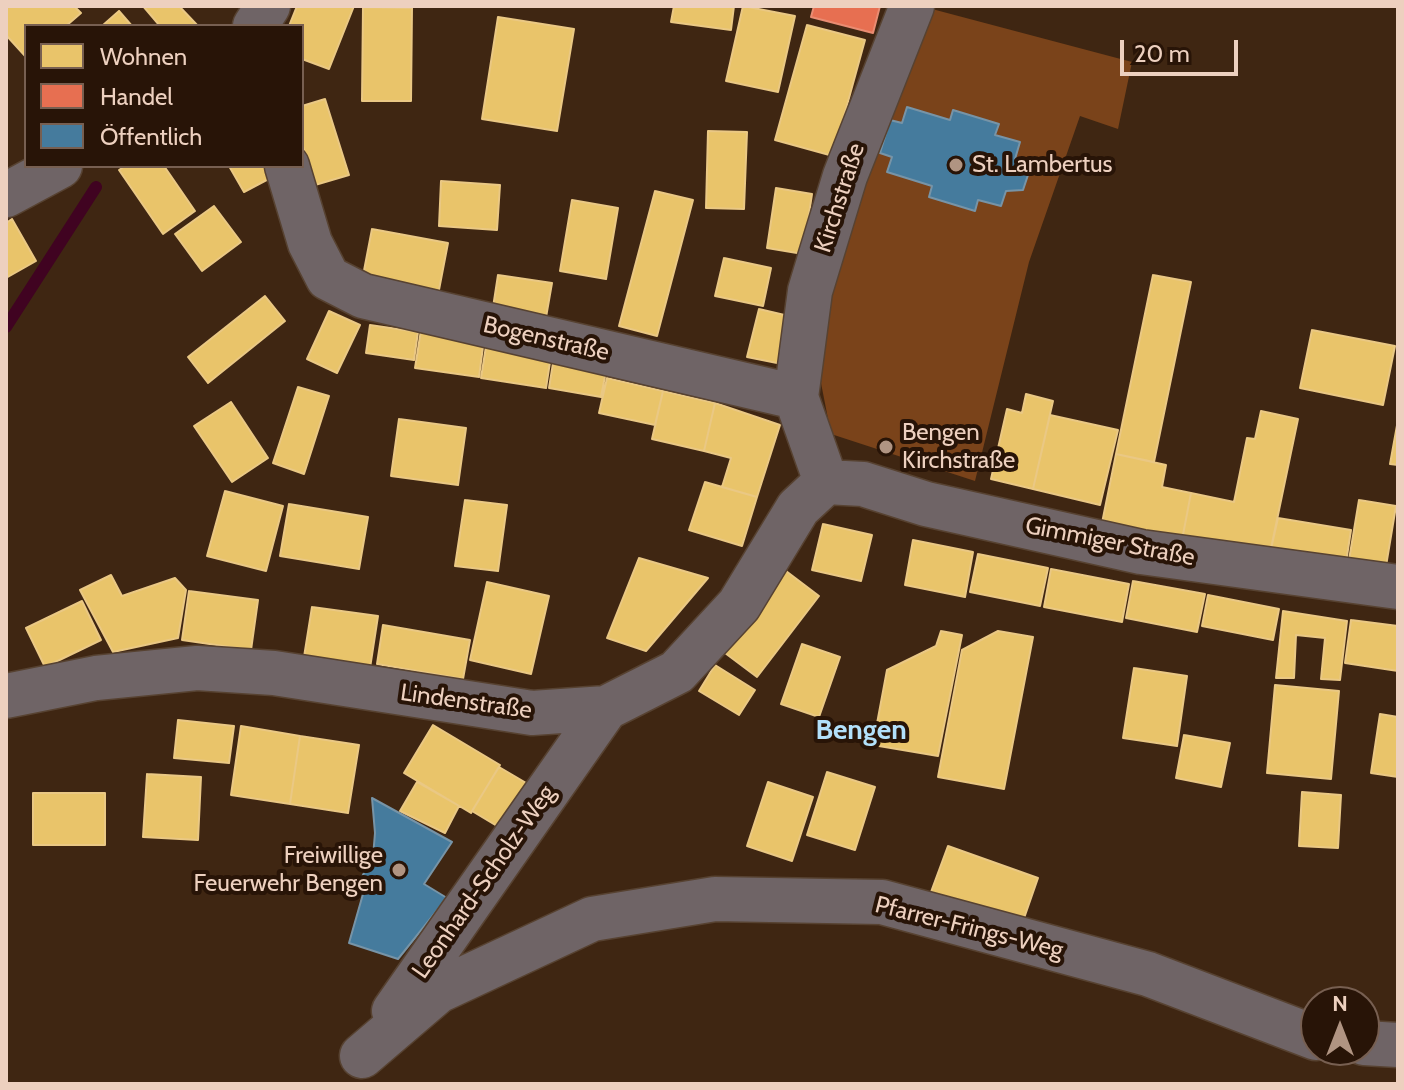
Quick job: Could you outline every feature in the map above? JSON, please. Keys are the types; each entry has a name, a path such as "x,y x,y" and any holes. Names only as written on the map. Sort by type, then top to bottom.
{"street":[{"path":"256,24 268,6"},
{"name":"Kirchstraße","path":"796,397 810,291 845,176 912,6"},
{"path":"6,195 56,168"},
{"name":"Bogenstraße","path":"288,168 310,243 328,278 363,296 796,397"},
{"path":"796,397 826,482"},
{"name":"Gimmiger Straße","path":"826,482 863,484 926,504 1141,552 1398,587"},
{"name":"Lindenstraße","path":"6,696 96,678 197,668 274,673 532,713 606,708 677,672 739,605 798,508 826,482"},
{"name":"Leonhard-Scholz-Weg","path":"356,1070 606,708"},
{"name":"Pfarrer-Frings-Weg","path":"356,1070 438,991 592,919 715,899 882,902 1148,974 1300,1032"}],"shaded area":[{"path":"932,9 1132,62 1118,129 1080,116 1029,262 975,481 831,434 821,383 832,276 851,202"}],"building: Wohnen":[{"path":"6,6 74,6 81,13 68,24 24,24 24,55 6,35"},
{"path":"143,6 179,6 196,24 158,24"},
{"path":"297,6 354,6 329,69 304,60 304,24 290,24"},
{"path":"674,6 734,6 731,30 671,22"},
{"path":"743,6 795,16 778,92 726,81"},
{"path":"363,7 412,8 411,101 362,101"},
{"path":"119,11 130,24 104,24"},
{"path":"498,17 574,29 557,131 482,119"},
{"path":"807,25 865,40 833,156 775,140"},
{"path":"325,99 349,175 315,185 304,149 304,105"},
{"path":"708,131 747,132 744,209 706,208"},
{"path":"165,168 195,211 163,234 119,170"},
{"path":"230,168 275,168 278,174 244,192"},
{"path":"441,181 500,185 497,230 439,226"},
{"path":"776,188 812,194 803,254 767,248"},
{"path":"655,191 693,200 657,336 619,326"},
{"path":"572,200 618,208 606,279 560,271"},
{"path":"214,206 241,242 202,271 175,234"},
{"path":"12,219 36,261 6,278 6,223"},
{"path":"372,229 448,243 438,295 362,281"},
{"path":"724,258 771,268 763,306 715,296"},
{"path":"498,275 552,283 545,323 492,314"},
{"path":"1153,275 1191,282 1154,462 1116,454"},
{"path":"265,296 285,321 208,383 188,357"},
{"path":"759,309 793,317 782,364 747,357"},
{"path":"329,311 360,325 337,373 307,359"},
{"path":"370,325 418,332 414,360 366,353"},
{"path":"421,330 484,339 479,377 415,368"},
{"path":"1312,330 1395,346 1383,405 1300,388"},
{"path":"487,340 552,349 546,388 481,378"},
{"path":"555,351 608,361 601,397 549,388"},
{"path":"607,378 663,391 655,425 599,413"},
{"path":"298,387 329,396 304,474 273,463"},
{"path":"663,391 715,403 704,451 652,439"},
{"path":"1026,394 1053,401 1033,489 991,479 1007,409 1022,413"},
{"path":"231,402 268,458 232,482 194,426"},
{"path":"715,403 780,425 757,497 722,487 731,458 704,451"},
{"path":"1261,411 1298,419 1269,558 1182,540 1191,493 1234,502 1247,438 1255,439"},
{"path":"1050,415 1118,430 1100,505 1033,489"},
{"path":"399,419 466,428 458,485 391,476"},
{"path":"1398,420 1398,465 1390,464"},
{"path":"1116,454 1166,465 1162,487 1191,493 1182,540 1102,523"},
{"path":"705,482 757,497 742,546 689,530"},
{"path":"225,491 283,506 266,571 207,556"},
{"path":"465,500 507,505 498,571 455,566"},
{"path":"1359,500 1396,506 1385,572 1348,566"},
{"path":"289,504 368,517 359,569 280,556"},
{"path":"1278,518 1351,530 1345,569 1269,558"},
{"path":"823,524 872,535 861,581 812,570"},
{"path":"913,540 973,552 965,597 905,585"},
{"path":"978,554 1048,568 1040,606 970,592"},
{"path":"639,558 708,578 646,651 607,638"},
{"path":"1051,569 1129,584 1122,622 1044,607"},
{"path":"786,571 819,596 757,677 725,653"},
{"path":"111,575 122,596 175,578 186,590 178,638 113,652 80,590"},
{"path":"1133,581 1205,594 1197,632 1126,618"},
{"path":"487,582 549,596 531,674 470,660"},
{"path":"189,591 258,600 251,650 182,640"},
{"path":"1208,595 1279,609 1273,640 1202,626"},
{"path":"82,601 101,640 45,667 26,628"},
{"path":"312,607 378,616 370,668 304,657"},
{"path":"1283,611 1347,621 1340,680 1321,679 1325,638 1296,635 1294,678 1276,678"},
{"path":"1351,620 1398,626 1398,671 1345,663"},
{"path":"383,625 470,640 463,679 377,664"},
{"path":"941,631 962,635 938,756 873,745 887,670 936,646"},
{"path":"998,631 1033,637 1004,789 938,777 962,650"},
{"path":"802,644 840,657 819,717 781,704"},
{"path":"715,665 755,690 739,715 699,691"},
{"path":"1134,668 1187,676 1177,746 1123,738"},
{"path":"1275,685 1339,691 1331,779 1267,773"},
{"path":"1380,714 1398,717 1398,777 1371,773"},
{"path":"178,720 234,726 229,763 174,758"},
{"path":"433,725 500,765 471,813 404,773"},
{"path":"241,726 300,736 290,804 231,795"},
{"path":"1184,735 1230,743 1221,787 1176,778"},
{"path":"300,736 359,745 348,813 290,804"},
{"path":"499,767 533,787 507,832 472,811"},
{"path":"827,772 875,787 855,850 807,835"},
{"path":"147,774 201,777 198,840 143,837"},
{"path":"417,782 459,806 445,833 400,811"},
{"path":"768,782 813,797 792,861 747,846"},
{"path":"1302,792 1341,795 1338,848 1299,846"},
{"path":"33,793 105,793 105,845 33,845"},
{"path":"948,846 1038,878 1022,924 931,892"}],"building: Handel":[{"path":"814,6 880,6 873,33 811,17"}],"building: Öffentlich":[{"name":"St. Lambertus","path":"907,107 950,120 953,110 999,124 995,135 1020,142 1015,159 1029,172 1023,190 1006,191 1001,206 978,200 975,211 929,197 932,186 887,172 892,157 880,153 890,120 902,123"},
{"name":"Freiwillige Feuerwehr Bengen","path":"372,798 452,842 424,884 447,898 398,959 349,943 363,894 355,889 373,857 375,833"}],"waterway":[{"path":"6,327 96,187"}],"place":[{"name":"St. Lambertus","path":"956,165"},
{"name":"Bengen Kirchstraße","path":"886,447"},
{"name":"Freiwillige Feuerwehr Bengen","path":"399,870"}],"district":[{"name":"Bengen","path":"861,731"}]}
